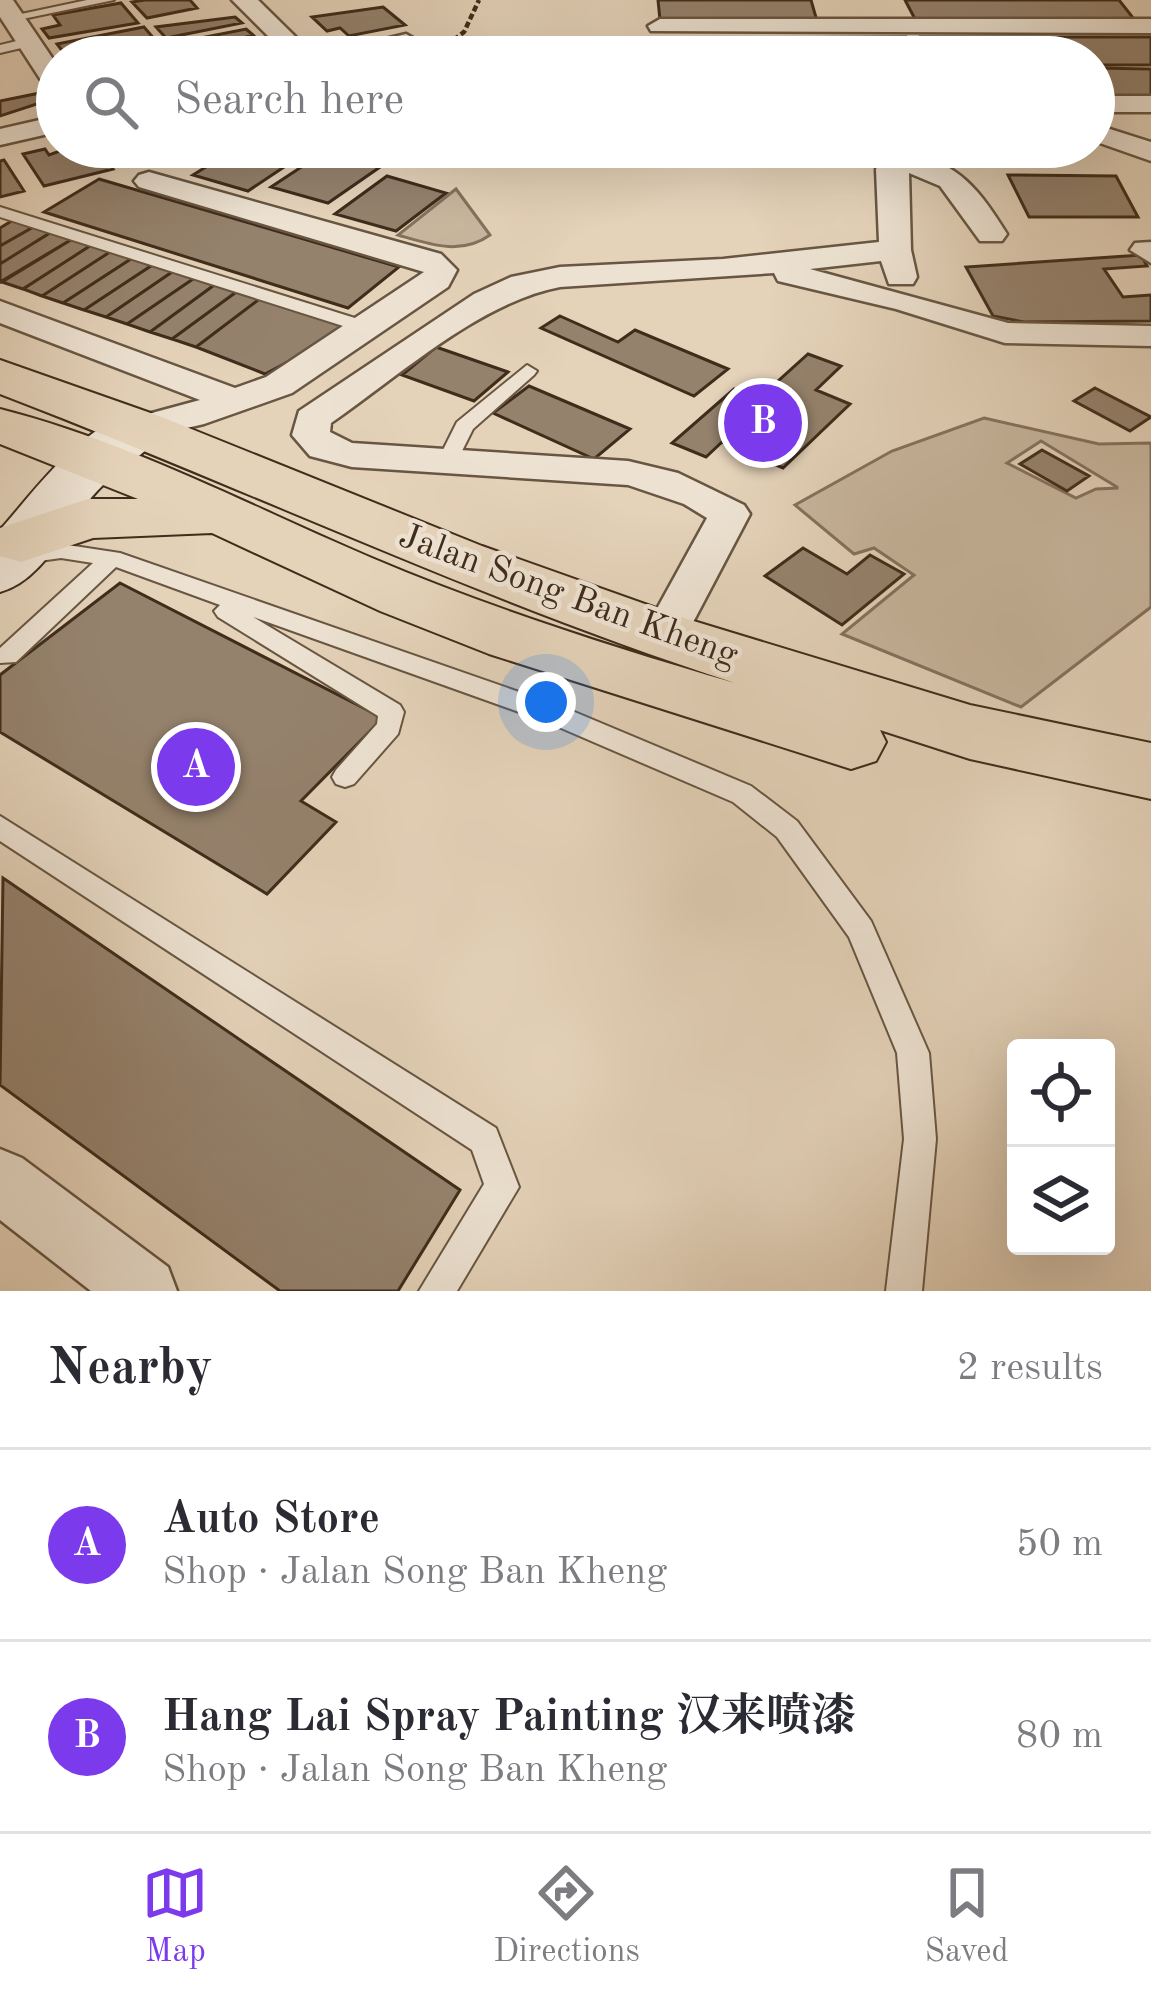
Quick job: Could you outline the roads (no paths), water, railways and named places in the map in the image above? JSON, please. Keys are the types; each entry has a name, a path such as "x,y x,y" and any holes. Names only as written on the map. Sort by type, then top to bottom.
{"main road":[{"name":"Jalan Song Ban Kheng","path":"0,376 234,518 399,594 640,683 1004,785 1151,817"},
{"name":"Jalan Song Ban Kheng","path":"0,426 101,438 460,561 664,637 970,732 1151,771"},
{"path":"8,547 101,438"},
{"path":"8,547 88,519 234,518"}],"street":[{"path":"244,0 281,36"},
{"path":"7,9 36,54"},
{"path":"660,26 1151,26"},
{"path":"1140,104 1151,131"},
{"path":"0,137 36,129"},
{"path":"1115,139 1151,152"},
{"path":"892,168 895,250 907,302"},
{"path":"937,168 946,172 991,234"},
{"path":"101,438 191,416 279,385 436,280 441,270 430,261 149,181"},
{"path":"664,637 730,514 670,483 602,470 556,464 446,464 324,448 311,436 312,419 486,301 523,284 560,277 723,269 895,250"},
{"path":"723,269 806,275 1005,333 1151,336"},
{"path":"0,311 230,400"},
{"path":"0,1180 144,1291"}],"lane":[{"path":"7,9 108,0"},
{"path":"0,49 28,42"},
{"path":"0,212 368,328"},
{"path":"446,464 464,426 527,371"},
{"path":"8,547 112,558 556,715 742,794 787,829 861,930 914,1053 920,1138 904,1291"},
{"path":"7,656 112,558"},
{"path":"183,585 391,712 389,727 345,777"},
{"path":"0,827 484,1139 502,1187 437,1291"}],"place":[{"name":"Hang Lai Spray Painting 汉来喷漆","path":"763,423"},
{"name":"Auto Store","path":"196,767"}]}
